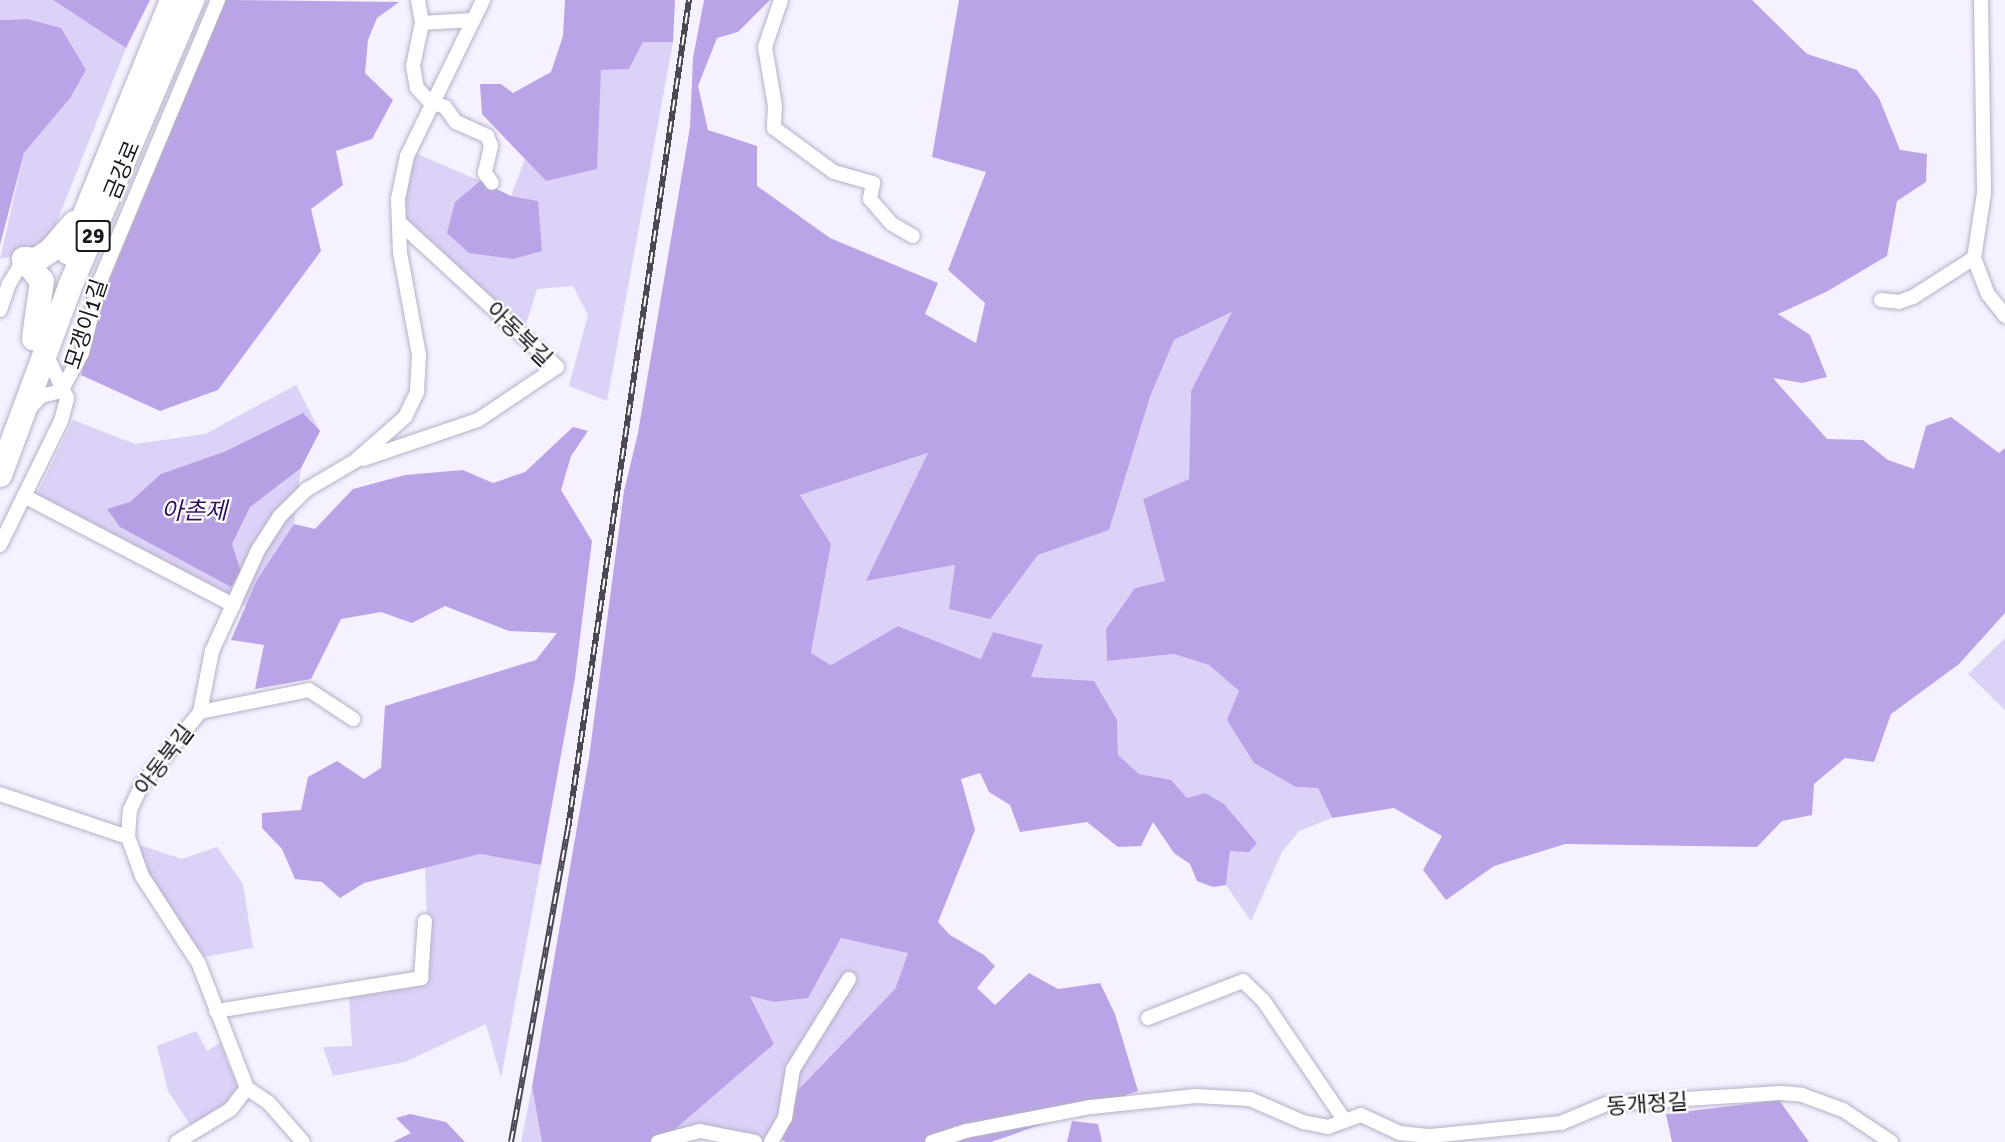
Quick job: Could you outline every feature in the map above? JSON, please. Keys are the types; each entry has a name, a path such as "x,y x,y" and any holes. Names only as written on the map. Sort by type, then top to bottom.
{"highway":[{"name":"금강로","path":"0,475 21,417 40,345 92,196 172,0"},
{"name":"금강로","path":"0,428 40,345 192,0"},
{"path":"24,259 36,260 50,251 63,238 92,196"},
{"path":"24,259 42,281 40,345"}],"street":[{"name":"모갱이1길","path":"0,545 62,420 67,398 62,391 82,352 100,280 218,0"},
{"path":"418,0 422,23 413,66 417,88 430,102 445,107 456,122 487,136 490,146 485,173 492,183"},
{"name":"아동북길","path":"356,461 405,417 417,392 419,355 399,252 399,222 407,156 430,102 483,0"},
{"path":"781,0 765,47 775,106 774,128 834,172 873,183 870,199 892,224 914,236"},
{"path":"1981,0 1984,193 1974,258 1988,294 2005,316"},
{"path":"422,23 472,20"},
{"name":"아동북길","path":"247,1089 199,964 188,942 153,896 128,837 130,810 141,786 200,712 212,651 233,604 280,516 306,490 356,461 478,420 557,367 399,222"},
{"path":"1881,300 1899,302 1913,297 1974,258"},
{"path":"0,310 9,284 24,259"},
{"path":"21,417 41,396 62,391 40,345"},
{"path":"24,496 233,604"},
{"path":"200,712 309,690 353,719"},
{"path":"0,794 128,837"},
{"path":"216,1011 422,978 424,921"},
{"path":"771,1142 785,1118 793,1069 849,979"},
{"path":"1148,1018 1243,981 1263,1000 1346,1121"},
{"path":"177,1142 231,1109 247,1089 269,1103 303,1142"},
{"name":"동개정길","path":"932,1142 1026,1119 1190,1096 1250,1099 1303,1122 1328,1127 1361,1115 1400,1133 1430,1136 1561,1123 1606,1104 1781,1093 1802,1095 1844,1110 1891,1142"},
{"path":"658,1142 700,1131 755,1142"}],"shaded area":[{"path":"0,0 53,0 126,48 56,224 37,251 0,259 24,153 70,98 27,19 0,20"},
{"path":"53,0 150,0 126,48"},
{"path":"224,0 399,2 377,18 368,40 365,73 393,100 372,139 336,151 343,185 311,209 321,251 218,390 160,411 81,375 110,278"},
{"path":"565,0 675,0 673,42 643,42 629,69 601,70 597,169 546,181 482,114 480,84 501,84 513,93 551,72 563,36"},
{"path":"704,0 770,0 738,32 717,38 698,86 708,130 757,146 757,186 830,238 938,283 925,314 976,343 985,303 948,270 986,172 932,157 959,0 1752,0 1807,54 1857,70 1879,98 1900,150 1927,154 1926,182 1897,201 1887,256 1826,292 1778,314 1810,335 1827,377 1802,383 1773,378 1827,439 1863,440 1888,460 1914,469 1926,426 1951,417 1999,453 2005,448 2005,613 1959,664 1891,714 1874,762 1845,758 1814,784 1812,815 1782,821 1757,847 1565,844 1494,866 1446,900 1423,870 1442,836 1394,808 1332,818 1318,788 1296,787 1254,763 1227,720 1239,691 1209,665 1174,654 1107,661 1106,629 1135,588 1165,581 1143,499 1189,479 1191,391 1232,312 1174,340 1150,397 1109,530 1038,555 990,619 949,609 955,565 866,581 928,453 800,495 831,544 811,653 831,665 898,626 981,659 993,632 1043,645 1031,677 1094,681 1117,720 1118,755 1139,774 1171,780 1187,798 1205,793 1224,804 1257,843 1249,852 1230,851 1226,885 1213,887 1197,881 1190,864 1174,853 1153,822 1141,846 1118,847 1087,822 1020,832 1010,805 989,792 980,773 961,779 975,830 938,922 950,935 984,955 995,966 977,988 995,1005 1029,973 1058,989 1100,983 1115,1014 1138,1091 991,1142 786,1142 782,1140 798,1090 895,989 908,953 841,938 808,998 774,1002 750,996 774,1044 660,1142 542,1142 532,1087 589,758 624,491 638,433 690,127 693,58"},
{"path":"27,19 61,28 86,70 70,98 24,153 0,245 0,20"},
{"path":"643,42 673,42 607,401 569,386 588,315 573,286 537,289 524,331 399,213 413,152 480,181 455,202 538,201 511,196 525,159 546,181 599,94 601,70 629,69"},
{"path":"480,181 511,196 538,201 542,251 513,259 469,253 447,233 455,202"},
{"path":"1233,312 1191,391 1189,479 1143,499 1165,581 1135,588 1106,629 1107,661 1174,654 1209,665 1240,691 1296,787 1318,788 1332,818 1299,831 1282,852 1251,921 1226,885 1230,851 1257,842 1241,825 1187,798 1171,780 1139,774 1118,755 1117,720 1031,677 1043,645 982,659 898,626 831,665 811,653 831,544 800,495 929,453 867,581 956,565 990,618 1038,555 1109,530 1150,397 1174,340"},
{"path":"296,385 320,431 301,468 294,524 246,606 37,494 73,420 135,444 205,434"},
{"path":"573,427 588,431 571,456 561,490 592,541 575,678 541,865 480,854 364,883 340,898 322,882 295,879 282,849 262,828 262,813 301,810 308,777 337,761 364,779 381,768 385,706 536,660 557,633 509,631 445,606 412,623 381,612 341,619 311,679 255,689 264,645 231,640 257,580 294,524 315,529 353,489 405,475 463,470 493,483 525,472"},
{"path":"2005,638 2005,710 1968,674"},
{"path":"140,845 182,859 217,847 243,884 253,948 204,957 144,869"},
{"path":"480,854 541,865 501,1078 486,1024 405,1062 333,1076 323,1047 352,1046 349,995 429,981 425,867"},
{"path":"841,938 908,952 895,989 798,1090 782,1140 670,1133 774,1044 750,995 774,1002 807,998"},
{"path":"196,1031 207,1051 220,1043 238,1087 224,1105 191,1126 168,1091 157,1046"},
{"path":"532,1087 542,1142 521,1142"},
{"path":"1779,1100 1809,1142 1672,1142 1666,1114"},
{"path":"410,1114 446,1122 465,1142 393,1142 411,1133 396,1118"},
{"path":"1072,1121 1098,1124 1102,1142 1067,1142"}],"water":[{"name":"아촌제","path":"303,413 320,431 301,468 250,507 232,544 241,572 231,587 120,527 107,509 130,502 161,474 224,452"}],"railway":[{"path":"511,1142 568,829 689,0"}]}
